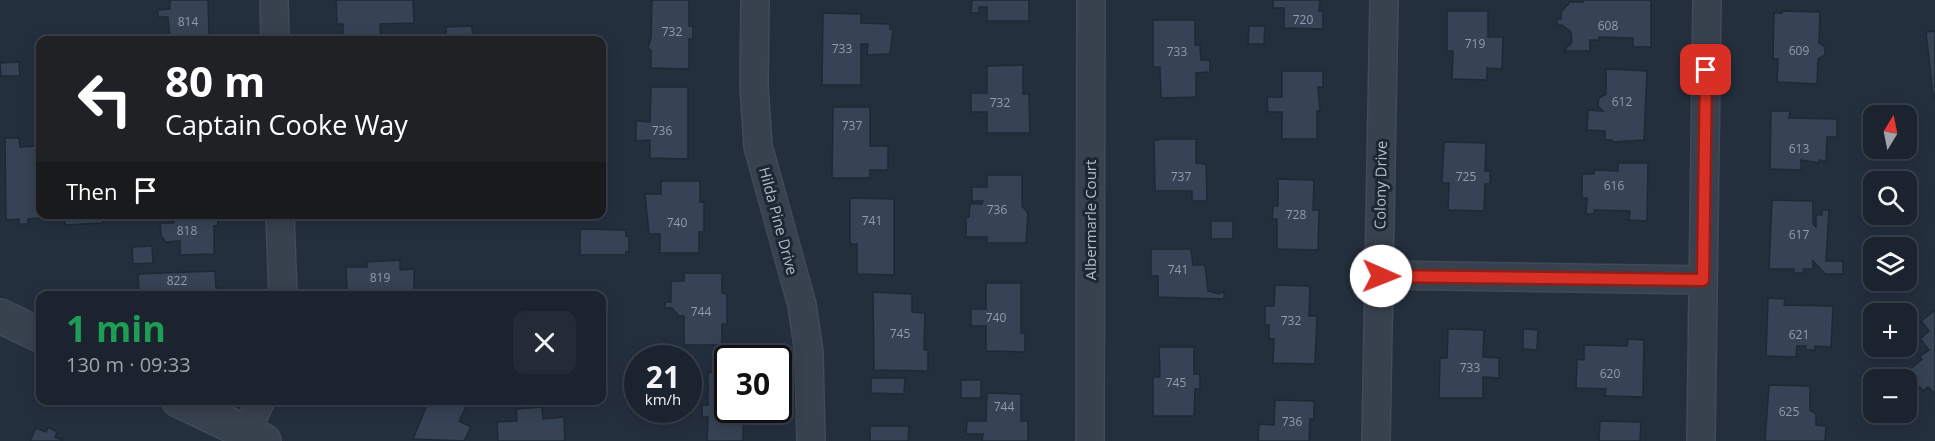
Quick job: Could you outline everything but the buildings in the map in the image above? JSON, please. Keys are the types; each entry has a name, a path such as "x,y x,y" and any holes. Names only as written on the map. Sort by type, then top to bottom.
{"street":[{"path":"274,0 275,36"},
{"name":"Hilda Pine Drive","path":"755,0 754,86 758,146 802,305 809,353 810,441"},
{"name":"Albermarle Court","path":"1090,441 1091,0"},
{"name":"Colony Drive","path":"1376,441 1381,276 1384,0"},
{"path":"1701,441 1707,0"},
{"path":"280,219 283,291"},
{"path":"1381,276 1703,280"},
{"path":"0,316 36,333"},
{"path":"188,405 255,437 260,405"}],"route":[{"path":"1381,276 1703,280 1706,70"}]}
